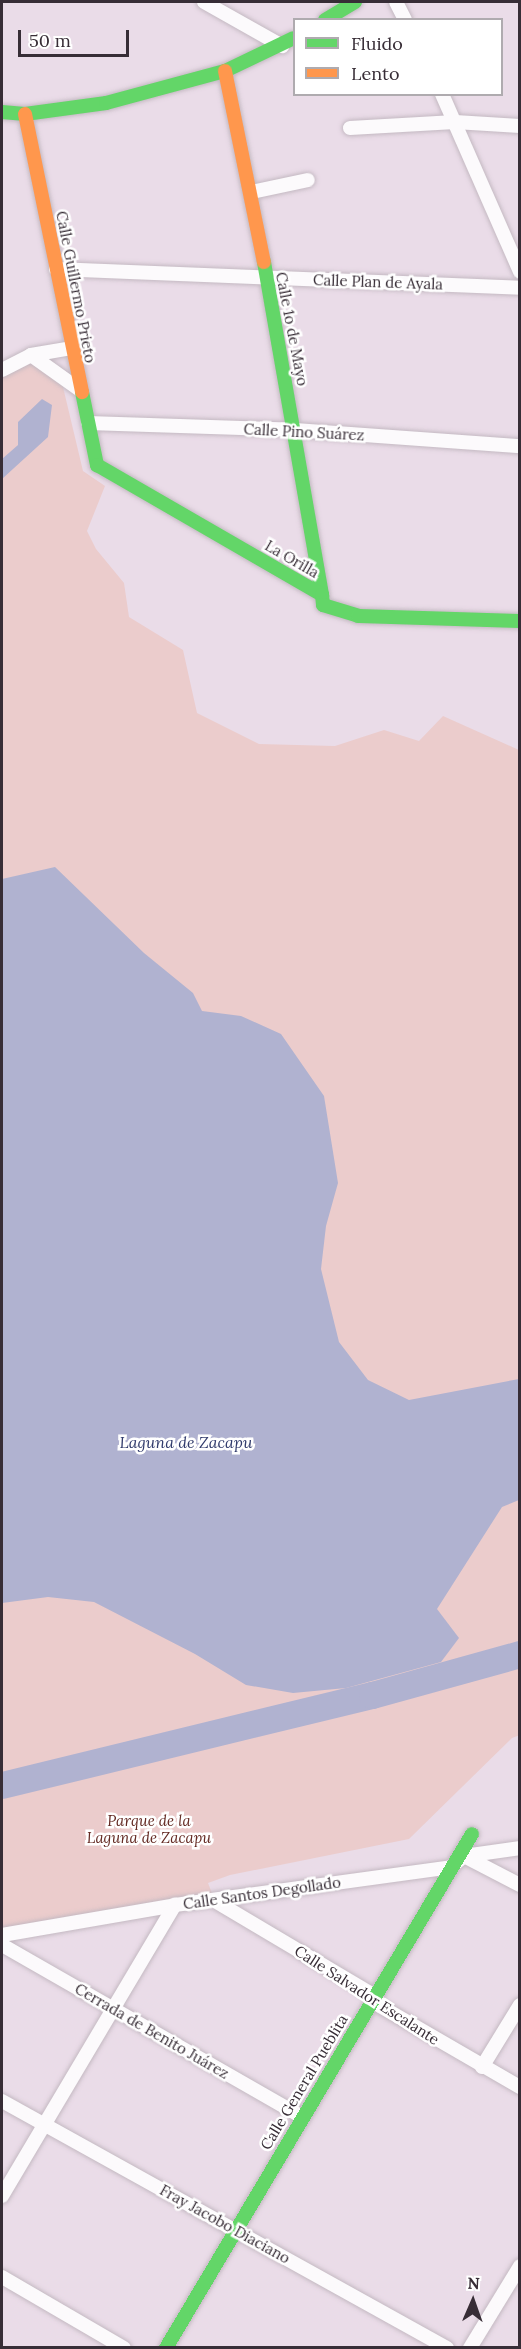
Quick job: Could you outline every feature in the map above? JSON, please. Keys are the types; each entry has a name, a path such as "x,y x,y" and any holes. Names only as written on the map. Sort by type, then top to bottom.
{"street":[{"path":"204,2 282,46"},
{"path":"329,18 355,2"},
{"path":"396,2 404,18"},
{"path":"2,112 25,114 106,104 225,71 293,40"},
{"name":"Calle 1o de Mayo","path":"225,71 252,192 265,278 295,430 322,595"},
{"path":"442,96 519,272"},
{"name":"Calle Guillermo Prieto","path":"25,114 97,465"},
{"path":"350,128 455,122 519,126"},
{"path":"252,192 308,180"},
{"name":"Calle Plan de Ayala","path":"56,269 519,288"},
{"path":"2,370 31,355 72,348"},
{"path":"31,355 80,390"},
{"name":"Calle Pino Suárez","path":"88,423 295,430 519,446"},
{"name":"La Orilla","path":"97,465 322,595 323,605 358,616 519,621"},
{"name":"Calle General Pueblita","path":"166,2348 233,2230 472,1834"},
{"path":"451,1867 464,1856 519,1848"},
{"path":"464,1856 519,1885"},
{"name":"Calle Santos Degollado","path":"2,1935 175,1905 451,1867"},
{"name":"Calle Salvador Escalante","path":"215,1901 375,1996 380,2006 519,2087"},
{"path":"2,2196 175,1905"},
{"name":"Cerrada de Benito Juárez","path":"2,1945 302,2118"},
{"path":"482,2067 519,2005"},
{"name":"Fray Jacobo Diaciano","path":"2,2101 447,2348"},
{"path":"470,2348 519,2266"},
{"path":"2,2277 124,2348"}],"green space":[{"name":"Parque de la Laguna de Zacapu","path":"26,358 63,387 83,471 105,486 87,531 96,549 124,583 129,617 183,650 197,713 259,744 335,746 384,730 419,741 443,716 519,750 520,1735 512,1738 409,1839 230,1875 208,1883 215,1901 2,1935 2,370"}],"water":[{"path":"42,399 52,405 48,437 2,479 2,459 18,445 18,422"},
{"name":"Laguna de Zacapu","path":"55,867 144,953 193,993 202,1011 241,1016 281,1034 324,1096 338,1183 326,1226 321,1269 339,1342 368,1380 409,1400 519,1379 519,1500 502,1507 437,1609 459,1638 441,1662 346,1688 293,1693 246,1685 195,1654 94,1602 48,1597 2,1603 2,879"}],"waterway":[{"path":"2,1785 372,1695 520,1654"}],"traffic: fast":[{"path":"328,18 355,2"},
{"path":"2,112 25,114 106,103 225,71 293,38"},
{"path":"264,262 322,595"},
{"path":"82,392 97,465 322,595 323,605 358,616 520,621"},
{"path":"166,2348 472,1834"}],"traffic: slow":[{"path":"225,71 264,262"},
{"path":"25,114 82,392"}]}
